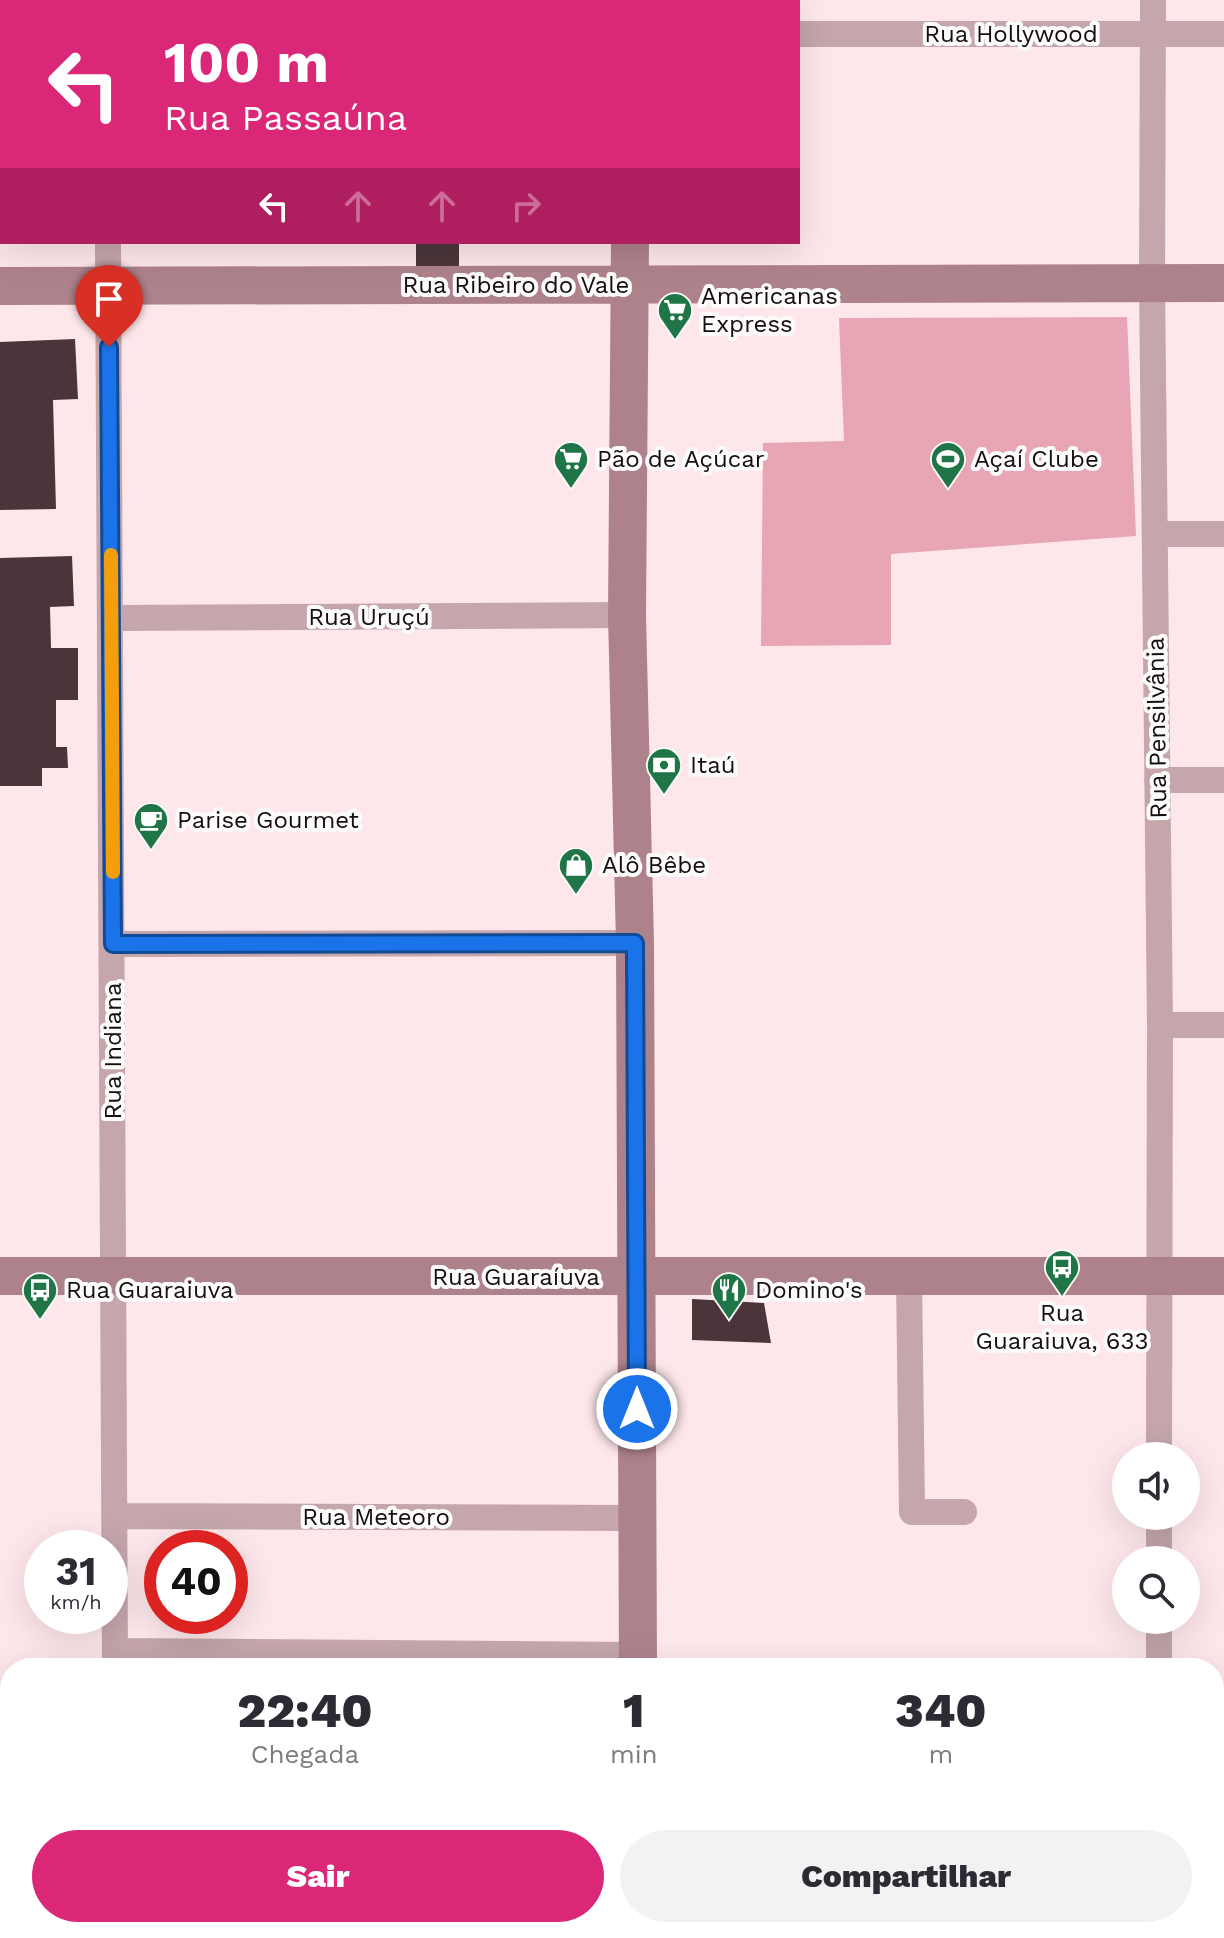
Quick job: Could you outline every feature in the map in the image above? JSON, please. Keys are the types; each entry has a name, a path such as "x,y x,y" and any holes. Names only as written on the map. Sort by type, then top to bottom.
{"street":[{"name":"Rua Pensilvânia","path":"1153,0 1152,283 1160,1025 1159,1442"},
{"name":"Rua Hollywood","path":"800,34 1224,34"},
{"name":"Rua Indiana","path":"108,244 115,1658"},
{"path":"630,244 627,615 635,943 638,1658"},
{"name":"Rua Ribeiro do Vale","path":"0,286 1224,283"},
{"path":"1155,534 1224,534"},
{"name":"Rua Uruçú","path":"112,618 627,615"},
{"path":"1157,780 1224,780"},
{"path":"113,944 635,943"},
{"path":"1160,1025 1224,1025"},
{"name":"Rua Guaraíuva","path":"0,1276 1224,1276"},
{"path":"909,1276 912,1512 964,1512"},
{"name":"Rua Meteoro","path":"115,1516 638,1518"},
{"path":"1159,1634 1159,1658"}],"shaded area":[{"name":"Açaí Clube","path":"1127,317 1136,536 891,554 891,645 761,646 763,443 844,441 839,318"}],"building":[{"path":"416,244 459,244 459,267 416,267"},
{"path":"75,339 78,399 53,400 56,509 0,510 0,342"},
{"path":"72,556 74,606 50,607 51,648 78,648 78,700 56,700 56,747 67,747 68,768 42,768 42,786 0,786 0,558"},
{"name":"Domino's","path":"692,1299 764,1303 771,1343 692,1340"}],"slow traffic":[{"path":"111,555 113,872"}],"place":[{"name":"Americanas Express","path":"675,341"},
{"name":"Pão de Açúcar","path":"571,490"},
{"name":"Açaí Clube","path":"948,490"},
{"name":"Itaú","path":"664,796"},
{"name":"Parise Gourmet","path":"151,851"},
{"name":"Alô Bêbe","path":"576,896"},
{"name":"Rua Guaraiuva, 633","path":"1062,1298"},
{"name":"Rua Guaraiuva","path":"40,1321"},
{"name":"Domino's","path":"729,1321"}],"route":[{"path":"109,347 113,944 635,943 637,1409"}]}
